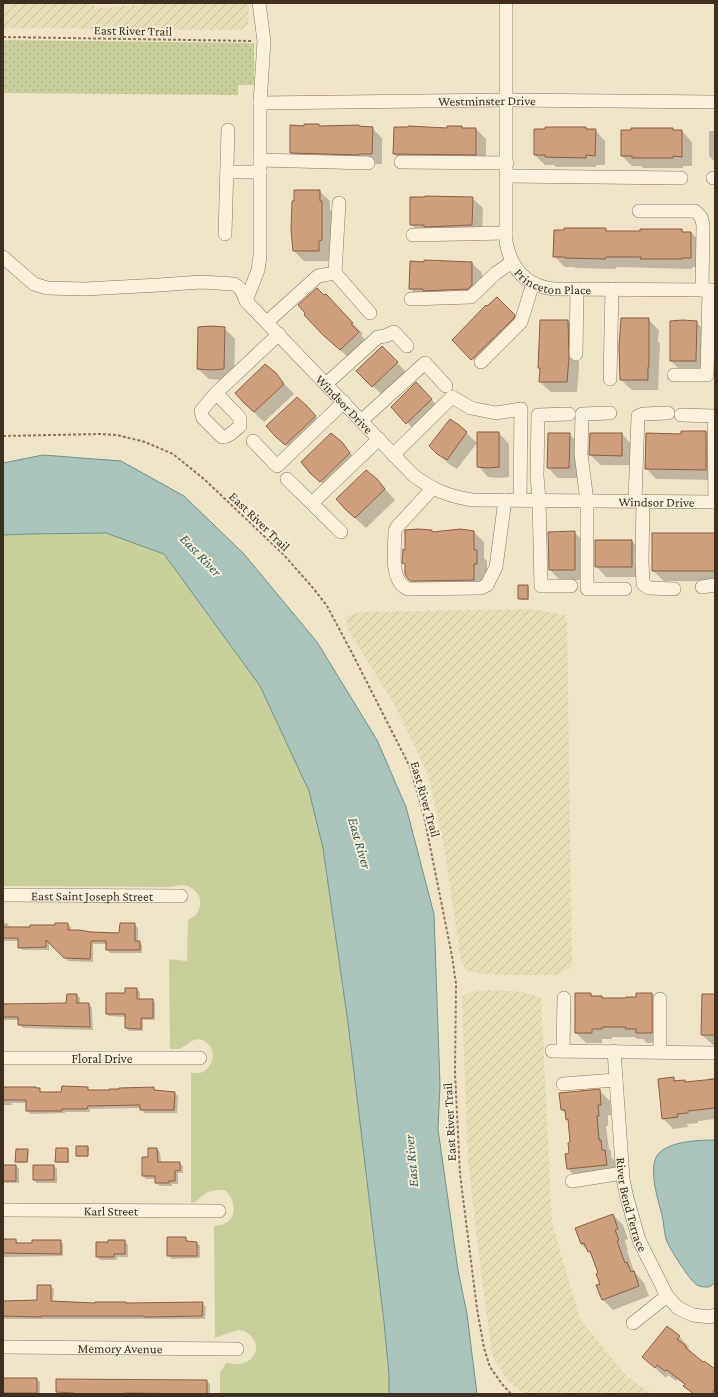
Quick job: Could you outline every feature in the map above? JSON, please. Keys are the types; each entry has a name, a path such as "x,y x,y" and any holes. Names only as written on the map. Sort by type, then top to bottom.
{"street":[{"path":"246,301 258,270 260,256 260,103 264,42 259,3"},
{"name":"Princeton Place","path":"506,3 506,234 508,253 518,271 533,283 546,288 709,290"},
{"name":"Westminster Drive","path":"260,103 507,100 715,102"},
{"path":"225,234 228,130"},
{"path":"227,172 260,166 368,162"},
{"path":"401,162 681,178"},
{"path":"339,203 335,273 370,313"},
{"path":"638,210 695,211 701,217 703,225 709,290 707,375 674,375"},
{"path":"413,235 506,234"},
{"name":"Windsor Drive","path":"3,257 34,284 47,288 85,289 200,282 234,284 242,290 246,301 413,475 441,493 456,498 472,500 715,502"},
{"path":"411,299 471,297 496,273 512,262"},
{"path":"267,322 318,276 335,273"},
{"path":"481,362 521,322 533,283"},
{"path":"576,354 577,289"},
{"path":"610,379 612,289"},
{"path":"326,384 378,338 394,332 407,346"},
{"path":"216,393 279,334"},
{"path":"361,421 424,363 446,386"},
{"path":"394,455 452,397 470,408 490,412 496,413 521,409 520,500"},
{"path":"253,441 277,466 344,402"},
{"path":"610,413 582,414 581,454 587,501 588,589 625,589"},
{"path":"668,413 643,414 638,416 639,501 643,584 648,588 674,589"},
{"path":"569,414 538,415 537,476 539,500 540,586 570,586"},
{"path":"681,415 714,416 715,502"},
{"path":"312,503 378,439"},
{"path":"287,479 341,532"},
{"path":"432,488 395,531 395,573 399,583 408,588 481,588 488,585 496,567 505,500"},
{"path":"702,587 715,586"},
{"name":"East Saint Joseph Street","path":"3,895 181,896"},
{"path":"564,998 557,1051 715,1053"},
{"path":"660,1000 660,1052"},
{"name":"River Bend Terrace","path":"614,1051 623,1173 627,1198 639,1240 667,1296 678,1308 693,1315 713,1318"},
{"name":"Floral Drive","path":"3,1058 200,1058"},
{"path":"563,1084 616,1080"},
{"path":"572,1181 623,1173"},
{"name":"Karl Street","path":"3,1210 219,1211"},
{"path":"633,1323 667,1296"},
{"name":"Memory Avenue","path":"3,1347 237,1349"}],"path":[{"name":"East River Trail","path":"3,37 264,42"},
{"name":"East River Trail","path":"3,436 117,435 145,442 173,454 204,479 283,554 327,606 352,653 410,767 424,816 452,956 456,984 455,1073 460,1174 477,1309 484,1348 490,1367 511,1394"}],"shaded area":[{"path":"3,3 86,3 101,8 136,5 140,3 249,3 248,24 243,29 235,30 3,28"},
{"path":"530,609 565,615 567,623 572,967 557,975 496,975 466,971 461,960 444,847 428,774 395,706 347,628 347,616 361,612"},
{"path":"493,990 524,992 541,998 552,1223 580,1319 625,1375 652,1394 524,1394 508,1381 492,1355 468,1161 462,997 470,992"}],"green space":[{"path":"3,40 254,43 254,85 238,85 238,95 3,93"},
{"path":"106,533 164,554 260,686 309,791 323,848 348,1023 384,1322 389,1374 389,1394 220,1394 220,1372 227,1362 241,1364 247,1362 252,1358 256,1348 255,1341 250,1335 242,1330 215,1338 214,1226 222,1225 231,1218 234,1207 232,1201 225,1190 219,1190 207,1193 191,1203 191,1072 197,1073 207,1069 213,1053 207,1043 199,1039 192,1041 179,1049 170,1049 169,959 187,961 188,920 196,914 199,909 200,900 197,893 191,887 183,885 170,887 3,886 3,535"}],"water":[{"name":"East River","path":"43,455 121,461 184,496 244,554 317,642 377,740 406,807 434,914 440,1086 438,1129 458,1270 467,1314 477,1394 389,1394 389,1374 384,1322 348,1023 323,848 309,791 260,686 164,554 106,533 3,535 3,463"},
{"path":"715,1140 715,1283 709,1287 704,1287 697,1285 685,1271 666,1239 663,1218 654,1183 654,1166 659,1153 671,1146 686,1142"}],"building":[{"path":"304,124 319,124 319,126 359,125 373,127 372,154 290,153 290,125 304,126"},
{"path":"408,126 447,128 447,126 462,126 462,128 476,128 476,155 393,154 394,127"},
{"path":"545,127 586,127 586,129 596,129 595,156 586,155 586,158 545,157 545,155 534,155 534,129 545,129"},
{"path":"631,128 673,128 673,130 682,130 682,157 632,158 632,156 621,156 621,130 631,130"},
{"path":"294,190 320,190 320,201 322,201 322,240 319,241 319,251 293,251 291,230"},
{"path":"410,197 473,197 472,225 424,227 424,225 410,225"},
{"path":"564,228 606,228 606,231 682,229 682,232 691,232 691,258 640,259 641,257 606,257 606,259 553,257 554,230 564,230"},
{"path":"424,260 472,262 472,285 468,289 423,291 423,289 409,289 410,261 424,262"},
{"path":"317,288 324,295 326,294 353,323 351,324 359,332 340,350 304,315 305,313 298,305"},
{"path":"497,297 515,315 514,318 471,360 452,340 486,305 487,306"},
{"path":"621,318 649,318 648,380 620,380 619,346"},
{"path":"540,320 568,320 569,358 567,382 539,382 540,368 538,368"},
{"path":"670,321 697,321 696,361 670,361"},
{"path":"198,327 225,327 224,369 197,369"},
{"path":"382,346 398,362 372,387 356,371"},
{"path":"265,364 276,373 284,384 254,412 235,393"},
{"path":"416,382 432,399 406,424 391,407"},
{"path":"297,397 316,416 285,445 266,426"},
{"path":"450,419 467,432 447,460 437,454 429,446"},
{"path":"681,431 706,431 706,470 645,469 646,433 681,434"},
{"path":"477,432 499,432 499,467 477,467"},
{"path":"331,433 342,442 350,453 320,482 301,462"},
{"path":"548,433 570,433 569,468 547,468"},
{"path":"590,433 622,433 622,456 589,455"},
{"path":"366,470 377,479 385,489 355,518 336,499"},
{"path":"461,529 474,531 474,550 477,550 477,564 474,564 474,580 410,581 405,574 405,564 402,563 403,549 405,550 405,530 432,530 432,532"},
{"path":"575,531 575,570 549,570 548,532"},
{"path":"652,533 715,533 715,571 652,571"},
{"path":"595,540 632,540 632,567 595,567"},
{"path":"518,585 528,585 528,599 518,599"},
{"path":"55,923 68,923 68,930 119,933 120,923 135,923 135,941 140,941 140,950 106,950 106,941 91,941 90,959 64,958 46,940 46,947 18,948 18,938 3,938 3,927 30,927 30,925 55,925"},
{"path":"125,988 137,988 137,999 153,999 153,1018 141,1018 141,1029 125,1028 125,1014 106,1014 106,993 125,993"},
{"path":"575,993 591,993 591,996 602,996 602,998 626,998 636,997 636,993 652,993 652,1033 636,1033 636,1029 625,1029 626,1027 602,1027 602,1029 592,1029 592,1033 575,1033"},
{"path":"67,994 77,994 77,1003 89,1003 90,1027 18,1025 18,1017 3,1017 3,1004 66,1003"},
{"path":"702,994 715,994 715,1035 701,1035"},
{"path":"674,1077 674,1081 685,1080 685,1082 715,1079 715,1108 688,1111 688,1113 677,1114 678,1117 662,1119 658,1079"},
{"path":"62,1086 88,1087 88,1090 154,1087 154,1090 175,1092 174,1110 140,1110 140,1105 88,1106 87,1109 62,1109 62,1111 26,1111 26,1100 3,1100 3,1087 36,1087 40,1088 40,1092 61,1092"},
{"path":"600,1089 601,1105 598,1105 599,1116 597,1116 599,1140 601,1140 602,1150 605,1150 607,1165 567,1169 565,1154 569,1153 568,1143 570,1142 568,1119 566,1120 565,1110 561,1110 559,1093"},
{"path":"76,1146 88,1146 88,1156 76,1156"},
{"path":"56,1148 68,1148 68,1162 55,1162"},
{"path":"148,1148 157,1148 158,1162 180,1162 180,1170 175,1171 175,1181 169,1181 169,1183 155,1183 155,1176 142,1176 142,1157 148,1157"},
{"path":"16,1149 28,1149 27,1162 15,1162"},
{"path":"3,1165 16,1165 16,1181 3,1181"},
{"path":"33,1165 54,1165 54,1180 33,1180"},
{"path":"613,1214 618,1229 615,1230 619,1240 617,1241 625,1263 627,1262 631,1272 634,1271 639,1286 602,1300 596,1285 600,1284 596,1274 598,1273 590,1251 588,1252 584,1243 581,1244 575,1228"},
{"path":"167,1237 186,1237 186,1241 197,1242 197,1256 167,1256"},
{"path":"3,1239 16,1239 16,1243 32,1243 32,1240 61,1240 61,1254 3,1253"},
{"path":"108,1240 125,1240 125,1254 114,1254 114,1257 96,1257 96,1242 108,1242"},
{"path":"37,1285 51,1285 51,1301 95,1303 203,1302 202,1316 3,1316 3,1301 37,1300"},
{"path":"667,1326 680,1336 677,1339 686,1346 685,1347 703,1362 704,1361 715,1369 715,1389 711,1394 694,1394 683,1386 685,1384 667,1370 665,1371 657,1365 655,1368 642,1357"},
{"path":"3,1378 37,1378 37,1393 3,1393"},
{"path":"56,1379 207,1380 207,1394 74,1394 56,1392"}]}
